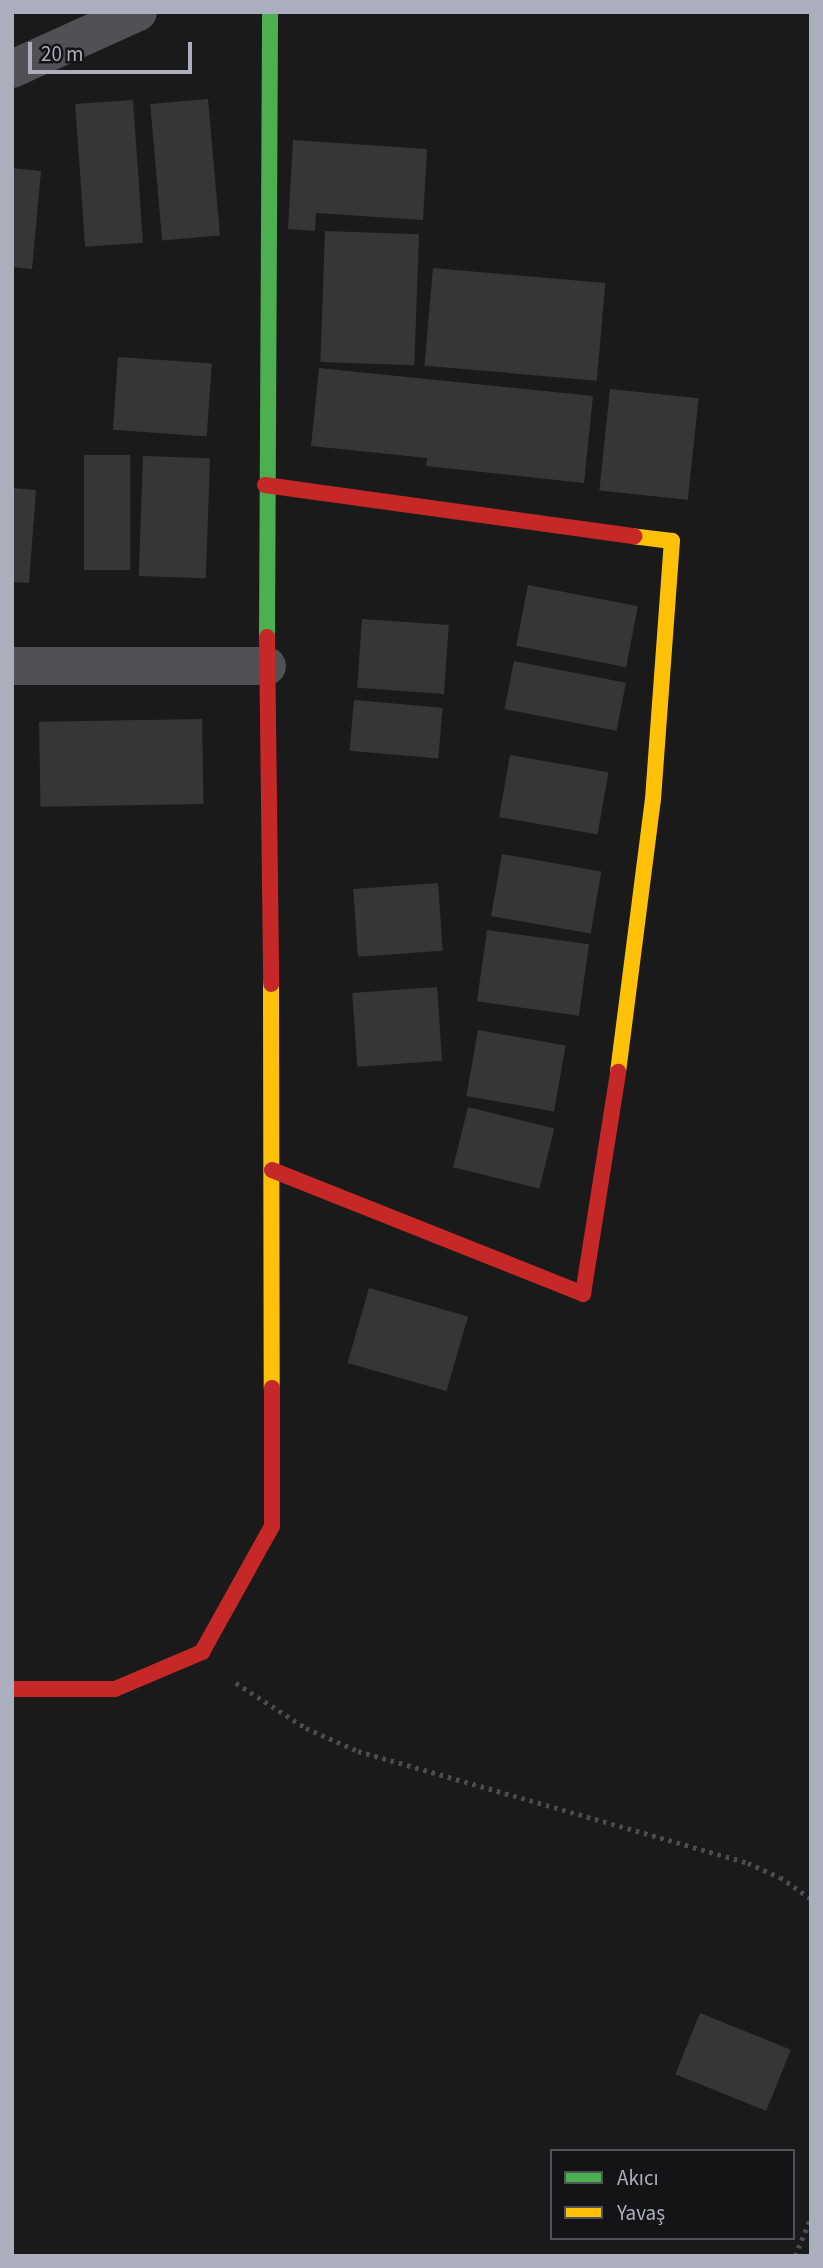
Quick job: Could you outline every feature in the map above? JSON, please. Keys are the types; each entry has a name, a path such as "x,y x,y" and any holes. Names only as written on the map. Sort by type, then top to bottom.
{"street":[{"path":"12,69 138,12"},
{"path":"12,1689 115,1689 202,1652 272,1526 272,1170 265,485 270,12"},
{"path":"265,485 673,541 652,813 628,1007 583,1294 272,1170"},
{"path":"12,666 267,666"}],"path":[{"path":"202,1652 256,1699 306,1728 358,1751 748,1863 811,1899"},
{"path":"795,2256 811,2217"}],"building":[{"path":"208,99 220,235 162,241 150,104"},
{"path":"133,100 143,243 85,247 75,104"},
{"path":"293,140 427,149 423,220 316,213 315,231 288,229"},
{"path":"12,168 41,171 32,269 12,267"},
{"path":"325,231 419,234 414,365 320,362"},
{"path":"433,268 605,283 597,381 424,366"},
{"path":"118,357 212,364 207,436 113,430"},
{"path":"319,368 593,396 584,483 426,466 427,458 311,446"},
{"path":"610,389 699,398 688,500 599,490"},
{"path":"84,455 130,455 130,570 84,570"},
{"path":"143,456 210,458 206,578 139,576"},
{"path":"12,488 36,490 29,583 12,582"},
{"path":"528,585 638,606 626,667 516,646"},
{"path":"362,619 449,625 444,694 357,688"},
{"path":"514,661 626,683 617,731 505,709"},
{"path":"354,700 443,708 438,759 350,751"},
{"path":"202,719 203,804 41,807 39,722"},
{"path":"510,755 608,772 598,834 499,817"},
{"path":"502,854 601,872 591,934 491,916"},
{"path":"438,883 443,951 358,957 353,889"},
{"path":"487,930 589,944 579,1016 477,1001"},
{"path":"437,987 442,1061 357,1067 352,993"},
{"path":"478,1030 566,1045 554,1111 466,1096"},
{"path":"468,1107 554,1129 539,1189 453,1167"},
{"path":"369,1288 468,1316 447,1391 348,1363"},
{"path":"700,2013 791,2050 766,2111 675,2074"}],"traffic: fast":[{"path":"267,637 270,12"}],"traffic: slow":[{"path":"618,1072 653,799 672,541 634,536"},
{"path":"271,984 272,1388"}],"traffic: jam":[{"path":"265,485 634,536"},
{"path":"267,637 271,984"},
{"path":"272,1170 583,1294 618,1072"},
{"path":"12,1689 115,1689 202,1652 272,1526 272,1388"}]}
